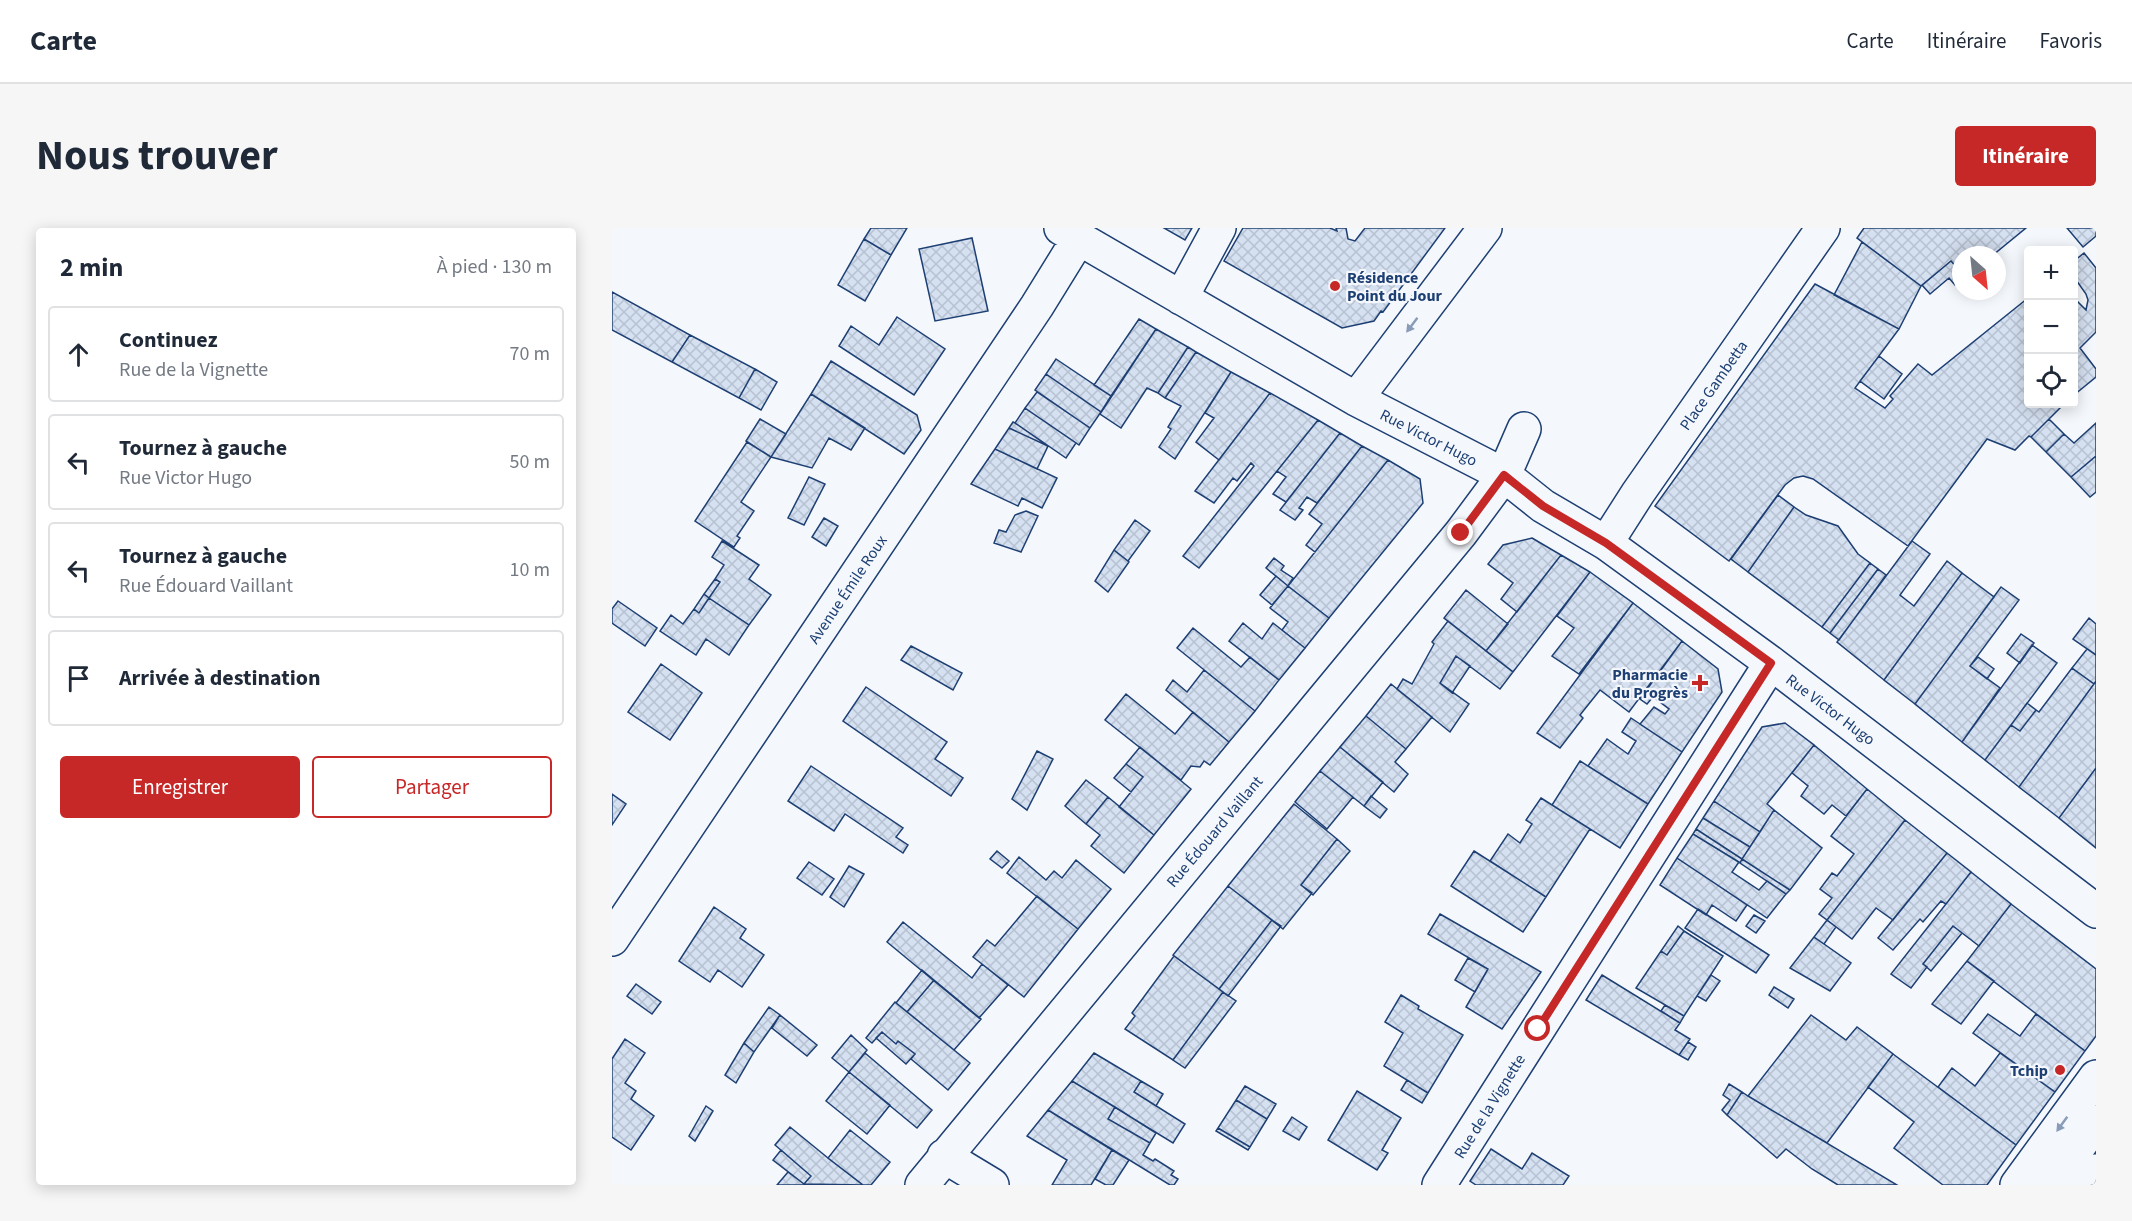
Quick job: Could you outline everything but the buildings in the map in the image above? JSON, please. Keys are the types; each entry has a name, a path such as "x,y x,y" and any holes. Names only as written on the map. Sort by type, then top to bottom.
{"street":[{"path":"1181,298 1219,228"},
{"path":"1356,399 1485,228"},
{"name":"Place Gambetta","path":"1606,543 1638,493 1823,228"},
{"name":"Rue Victor Hugo","path":"1070,233 1356,399 1504,475 1543,506 1606,543 1771,663 2096,911"},
{"name":"Avenue Émile Roux","path":"612,939 1030,316 1070,233"},
{"name":"Rue Édouard Vaillant","path":"922,1185 1461,533 1504,475 1524,429"},
{"name":"Rue de la Vignette","path":"1439,1185 1771,663"},
{"path":"2018,1185 2096,1077"},
{"path":"2051,1185 2096,1122"},
{"path":"944,1156 992,1185"},
{"path":"2085,1185 2096,1170"}],"place":[{"name":"Résidence Point du Jour","path":"1335,286"},
{"name":"Pharmacie du Progrès","path":"1700,683"},
{"name":"Tchip","path":"2060,1070"}],"route":[{"path":"1461,533 1504,475 1543,506 1606,543 1771,663 1538,1029"}]}
